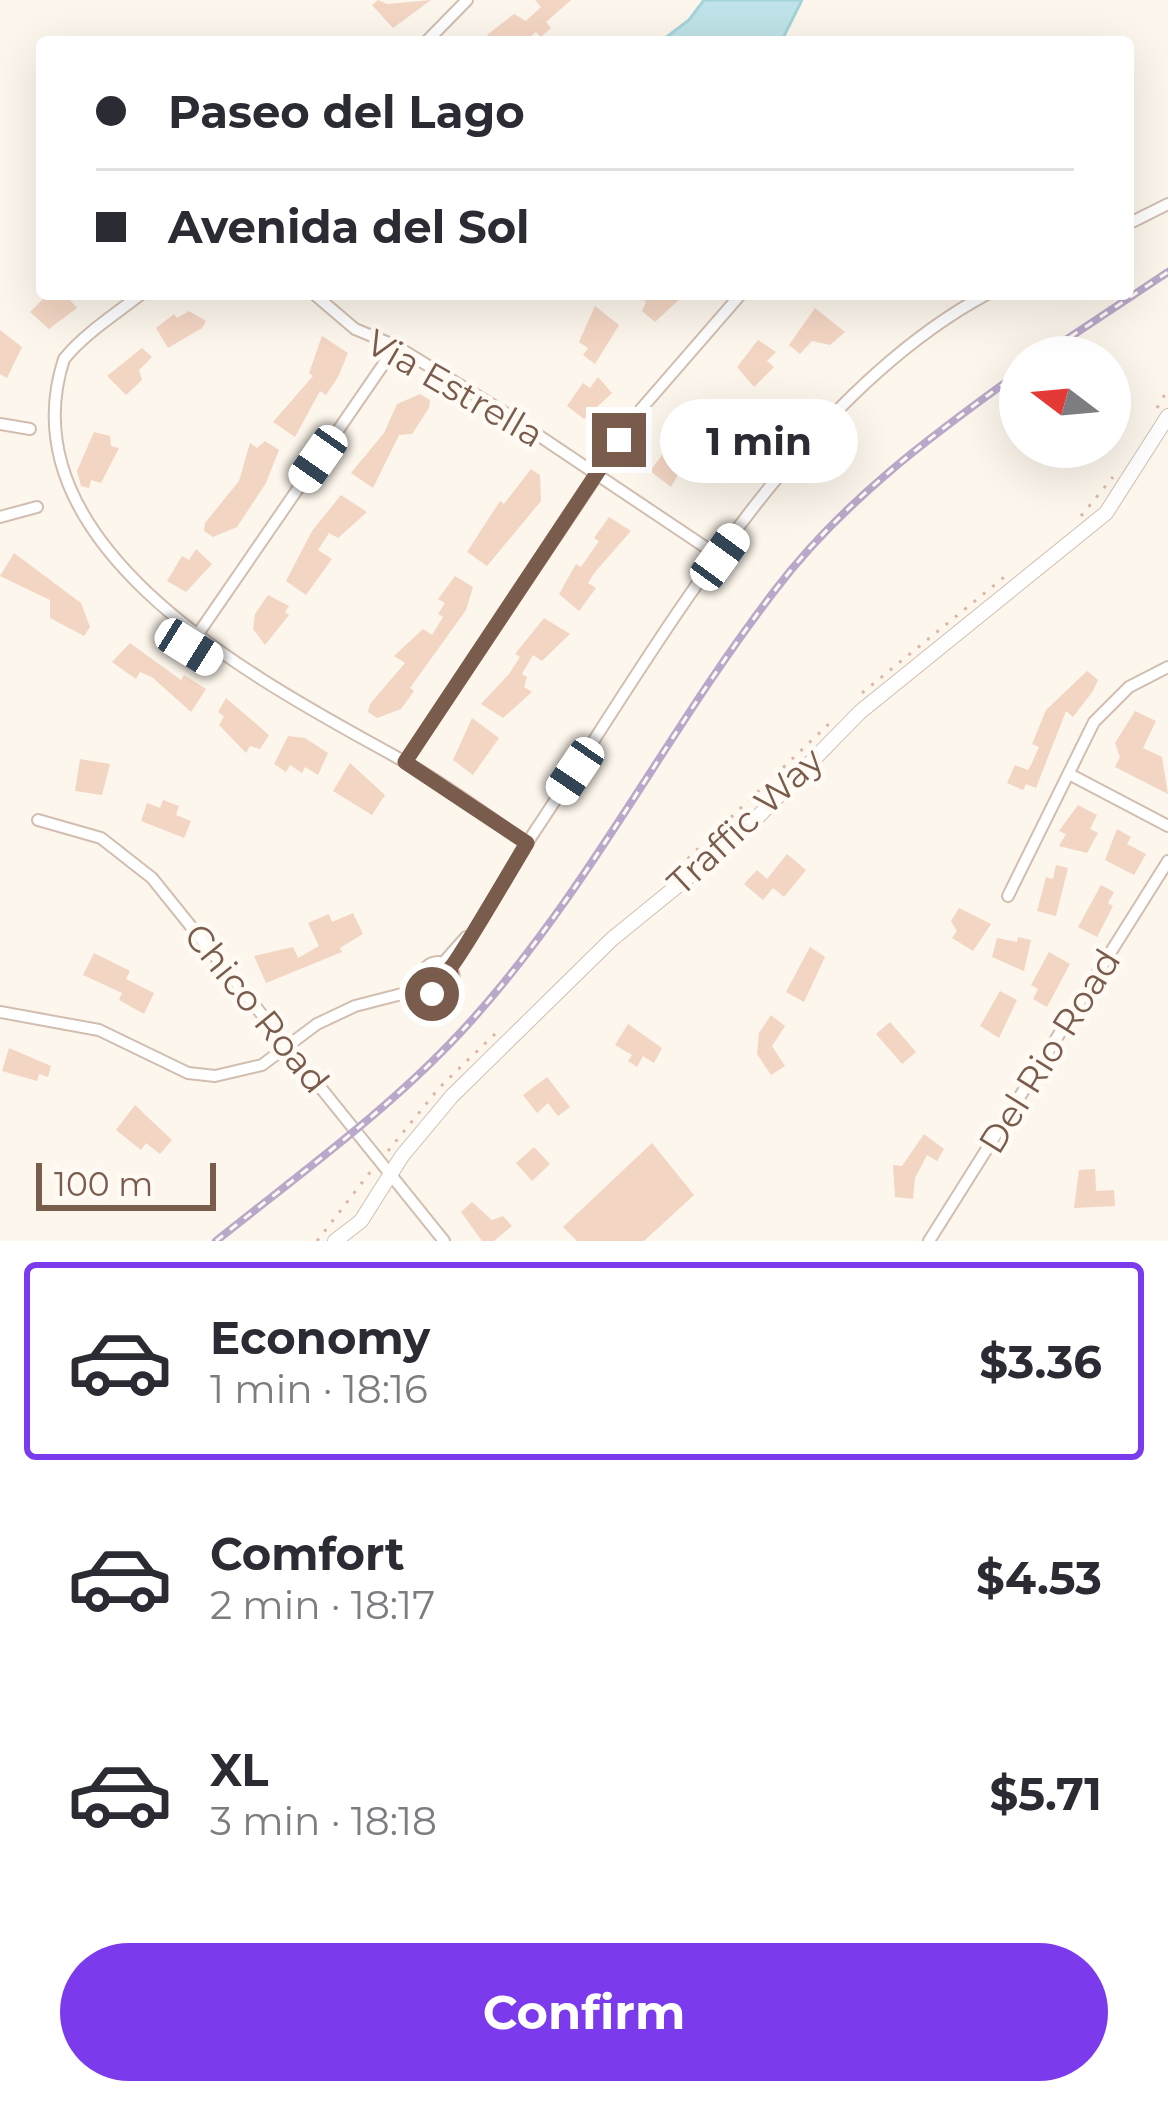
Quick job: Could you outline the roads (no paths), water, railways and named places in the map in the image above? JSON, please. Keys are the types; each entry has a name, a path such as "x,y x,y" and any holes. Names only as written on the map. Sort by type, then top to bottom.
{"street":[{"path":"431,36 467,0"},
{"path":"1134,221 1168,204"},
{"path":"47,384 74,348 134,300"},
{"name":"Via Estrella","path":"321,300 355,329 395,346 597,472 720,557"},
{"path":"405,762 597,472 654,393 736,300"},
{"path":"425,988 424,969 459,962 468,934 720,557 829,419 915,339 977,300"},
{"path":"189,647 395,346"},
{"name":"Traffic Way","path":"335,1241 361,1221 386,1169 452,1096 612,939 740,835 860,712 1106,513 1162,412"},
{"path":"0,424 30,434 35,413"},
{"path":"0,517 35,502 45,522"},
{"path":"175,639 405,762 527,843"},
{"path":"1009,896 1044,818 1071,776 1077,752 1104,709 1141,680 1168,667"},
{"path":"1071,776 1168,826"},
{"name":"Chico Road","path":"38,820 101,838 152,878 444,1241"},
{"name":"Del Rio Road","path":"929,1241 1168,861"},
{"path":"0,1012 99,1030 188,1073 240,1074 289,1047 317,1024 355,1006 425,988 440,994 448,991 447,965"}],"water":[{"path":"704,0 802,0 784,36 668,36"}],"railway":[{"path":"1134,295 1168,272"},
{"path":"1072,336 1126,300"},
{"path":"216,1241 380,1109 471,1021 553,918 699,697 802,557 890,472 999,388"}]}
